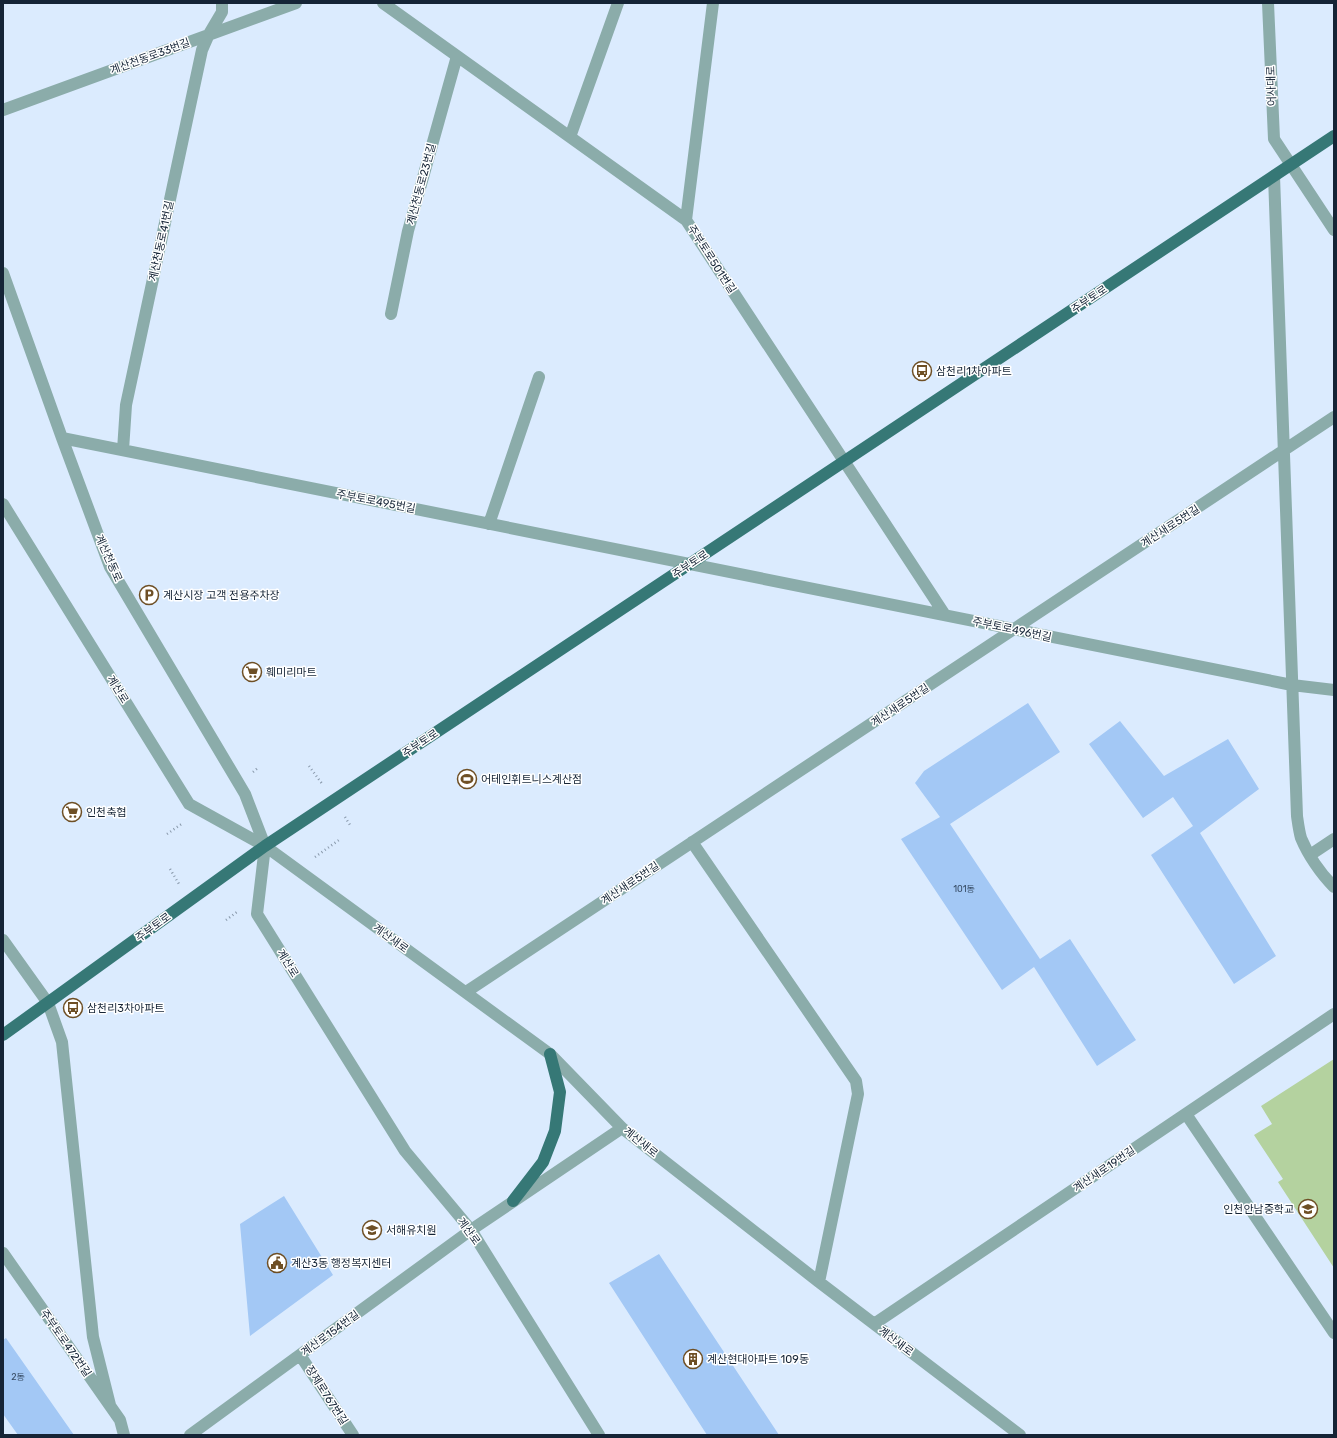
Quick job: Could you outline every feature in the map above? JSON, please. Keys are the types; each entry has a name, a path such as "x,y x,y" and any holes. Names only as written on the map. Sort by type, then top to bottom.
{"main road":[{"name":"주부토로","path":"3,1035 265,846 1334,136"},
{"path":"513,1202 543,1162 555,1130 560,1092 550,1054"}],"street":[{"name":"계산천동로41번길","path":"123,450 126,405 202,50 209,34 222,12 222,3"},
{"name":"계산천동로33번길","path":"3,110 296,3"},
{"path":"383,3 686,220"},
{"path":"570,136 618,3"},
{"name":"주부토로501번길","path":"713,3 686,220 844,462"},
{"name":"어사대로","path":"1268,3 1274,139 1334,230"},
{"name":"계산천동로23번길","path":"390,314 408,231 457,56"},
{"path":"1274,176 1297,816 1301,837 1310,855 1328,882 1334,887"},
{"name":"계산천동로","path":"3,273 110,567 245,794 265,846"},
{"path":"489,524 539,377"},
{"name":"계산새로5번길","path":"466,992 1334,417"},
{"name":"주부토로495번길","path":"62,438 690,564"},
{"path":"844,462 945,615"},
{"name":"계산로","path":"3,504 189,804 265,846 257,914 404,1151 471,1230 599,1435"},
{"name":"주부토로496번길","path":"690,564 1292,685 1334,690"},
{"path":"1310,855 1334,839"},
{"path":"692,842 856,1082 858,1094 819,1282"},
{"name":"계산새로","path":"265,846 550,1054 622,1128 819,1282 1020,1435"},
{"path":"3,940 48,1003 62,1042 93,1337 110,1405"},
{"name":"계산새로19번길","path":"874,1324 1334,1014"},
{"path":"1186,1114 1334,1333"},
{"name":"계산로154번길","path":"190,1435 471,1230 622,1128"},
{"name":"주부토로472번길","path":"3,1253 120,1420 124,1435"},
{"name":"장제로767번길","path":"300,1355 353,1435"}],"green space":[{"name":"인천안남중학교","path":"1334,1059 1334,1268 1278,1182 1283,1179 1254,1135 1272,1124 1261,1106"}],"building":[{"path":"1028,703 1060,752 950,824 1040,959 1070,939 1136,1040 1097,1066 1034,967 1002,990 901,839 940,817 915,783 924,771"},
{"path":"1120,721 1164,776 1228,739 1259,789 1200,833 1276,956 1234,984 1151,855 1193,826 1173,797 1143,818 1089,744"},
{"path":"284,1196 333,1275 250,1336 240,1224"},
{"name":"계산현대아파트 109동","path":"659,1254 779,1435 707,1435 609,1283"},
{"path":"6,1338 74,1435 18,1435 3,1414 3,1340"}],"place":[{"name":"삼천리1차아파트","path":"922,371"},
{"name":"계산시장 고객 전용주차장","path":"149,595"},
{"name":"훼미리마트","path":"252,672"},
{"name":"어테인휘트니스계산점","path":"467,779"},
{"name":"인천축협","path":"72,812"},
{"name":"삼천리3차아파트","path":"73,1008"},
{"name":"인천안남중학교","path":"1308,1209"},
{"name":"서해유치원","path":"372,1230"},
{"name":"계산3동 행정복지센터","path":"277,1263"},
{"name":"계산현대아파트 109동","path":"693,1359"}]}
